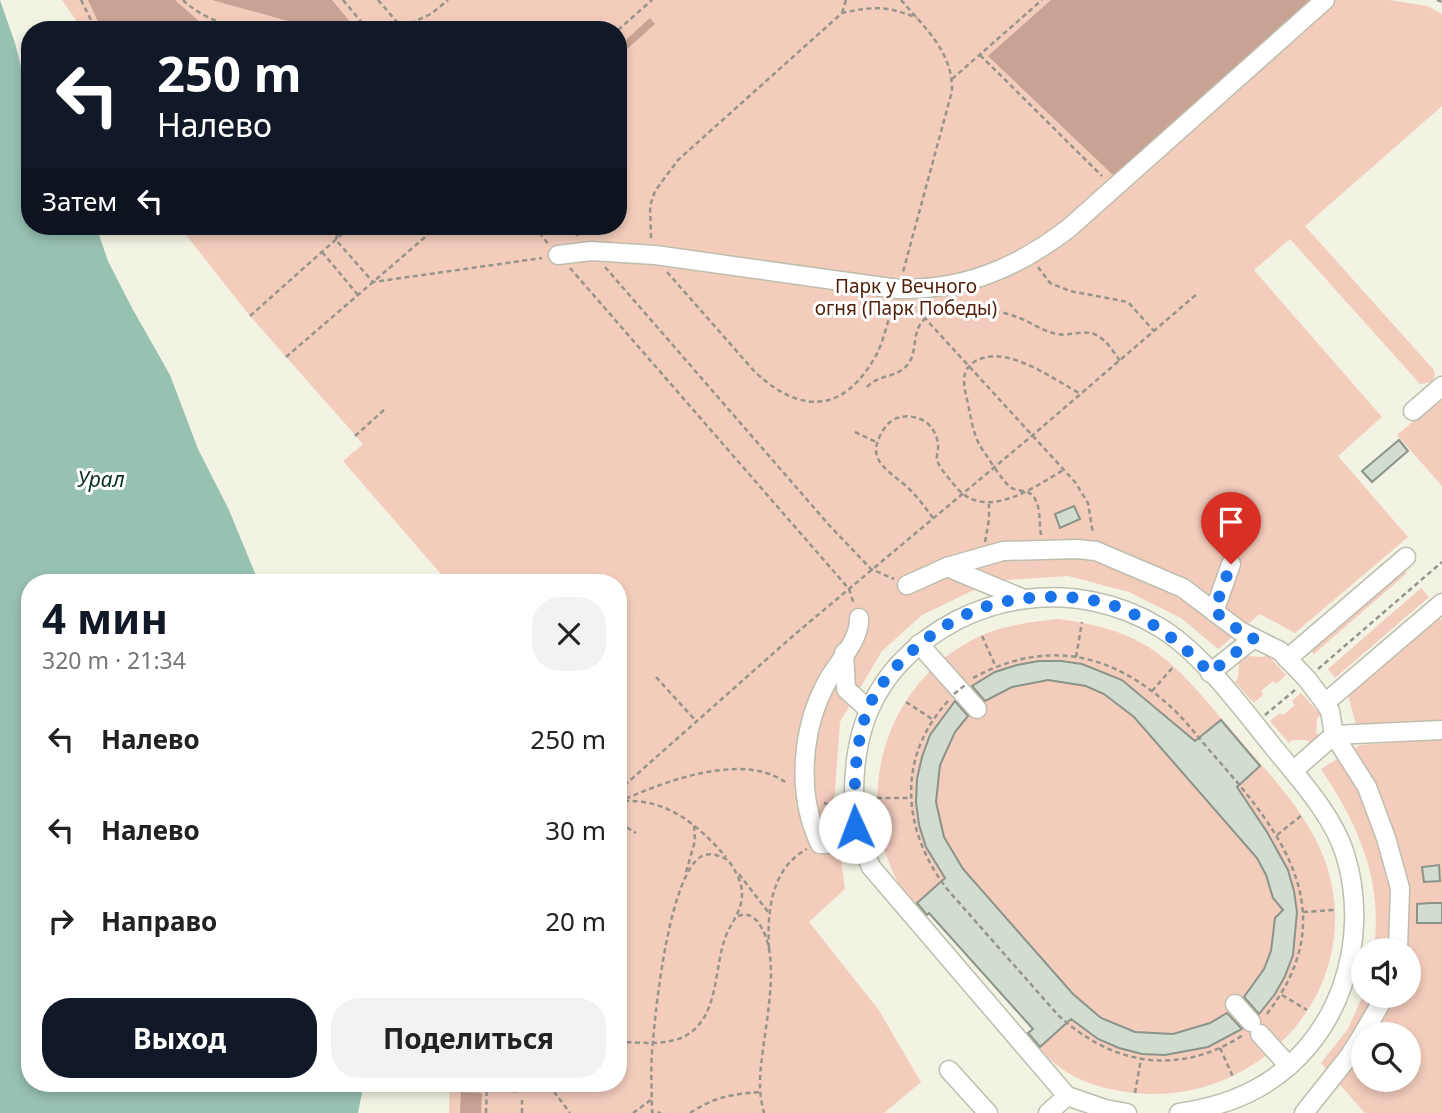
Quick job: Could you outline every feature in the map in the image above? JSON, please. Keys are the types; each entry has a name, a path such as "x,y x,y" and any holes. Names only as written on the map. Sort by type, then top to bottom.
{"lane":[{"path":"558,255 591,251 655,255 898,289 973,280 1010,267 1069,228 1325,0"},
{"path":"1413,411 1442,386"},
{"path":"907,585 947,567 1003,551 1096,551 1183,588 1240,631 1280,651 1307,679 1330,711 1334,735 1367,787 1386,838 1400,888 1398,938"},
{"path":"1287,659 1406,557"},
{"path":"1214,611 1231,564"},
{"path":"947,567 1024,599"},
{"path":"1127,1113 1105,1109 1067,1096 870,867 855,827 854,784 858,746 868,709 886,678 919,644 947,625 979,609 1024,599 1070,597 1118,607 1161,628 1188,649 1255,724 1329,820 1344,851 1352,884 1354,912 1350,960 1339,997 1317,1034 1289,1066 1258,1088 1223,1104 1179,1113"},
{"path":"1325,704 1442,603"},
{"path":"859,618 859,629 827,684 812,717 806,759 805,796 810,822 820,844 862,844"},
{"path":"1210,673 1254,638"},
{"path":"919,644 977,709"},
{"path":"845,653 846,689 868,709"},
{"path":"1293,771 1334,735 1442,730"},
{"path":"1235,1004 1289,1066"},
{"path":"1304,1113 1351,1053"},
{"path":"949,1070 988,1113"},
{"path":"1048,1113 1067,1096"}],"path":[{"path":"81,0 92,21"},
{"path":"183,0 190,7 218,21"},
{"path":"343,0 360,21"},
{"path":"378,0 396,21"},
{"path":"419,21 431,15 448,0"},
{"path":"627,22 652,0"},
{"path":"842,13 846,0"},
{"path":"902,0 942,50 950,64 952,91 898,289 876,355 859,382 825,401 807,402 790,398 770,386 755,372 655,255 650,206 664,177 678,160 842,13 863,8 895,9 917,19"},
{"path":"952,79 1042,0"},
{"path":"1437,0 1442,2"},
{"path":"980,55 1114,189"},
{"path":"336,240 337,235"},
{"path":"250,316 341,235"},
{"path":"286,357 428,235"},
{"path":"541,235 849,589 859,618"},
{"path":"577,235 829,526 871,569 907,585"},
{"path":"336,240 373,282"},
{"path":"322,252 358,295"},
{"path":"373,282 558,255"},
{"path":"1031,255 1050,283 1070,291 1128,302 1154,331"},
{"path":"898,289 1065,469 1088,503 1096,551"},
{"path":"627,783 794,635 1198,293"},
{"path":"867,387 876,379 900,372 910,362 915,335 926,318 941,310 964,308 1007,314 1061,335 1092,334 1110,347 1119,361"},
{"path":"1042,550 1038,506 1033,495 1008,486 975,436 963,382 965,371 991,355 1003,357 1048,373 1081,394"},
{"path":"355,436 385,409"},
{"path":"933,518 907,487 876,458 876,442 889,422 899,416 919,419 931,426 938,442 937,461 961,495 970,500 989,504 1027,491 1065,469"},
{"path":"855,432 876,442"},
{"path":"985,556 989,504"},
{"path":"1255,724 1442,562"},
{"path":"1076,657 1082,622"},
{"path":"982,636 995,666"},
{"path":"1040,655 1076,657 1106,665 1165,701 1246,792 1276,835 1294,869 1303,912 1303,935 1298,957 1282,995 1256,1026 1220,1048 1188,1059 1140,1059 1117,1054 1095,1044 1075,1031 1058,1014 932,870 921,849 914,826 911,798 916,755 933,719 954,694 995,666 1040,655"},
{"path":"1152,691 1174,666"},
{"path":"656,677 696,722"},
{"path":"906,702 933,719"},
{"path":"627,799 694,774 719,769 751,770 781,778 805,796 855,813"},
{"path":"877,798 911,798"},
{"path":"627,801 642,800 663,806 694,824 728,860 769,913"},
{"path":"1276,835 1302,815"},
{"path":"662,1113 652,1112 652,1043 673,909 695,841 694,824"},
{"path":"627,828 636,833"},
{"path":"764,1113 761,1092 771,982 769,913 773,892 785,868 799,853 820,844"},
{"path":"627,1042 675,1041 694,1030 704,1017 712,996 726,936 738,916 742,893 737,874 728,860 717,855 701,857 683,879"},
{"path":"1303,912 1334,910"},
{"path":"738,916 745,913 751,915 758,923 769,951"},
{"path":"1282,995 1307,1010"},
{"path":"1220,1048 1233,1077"},
{"path":"1135,1093 1140,1059"},
{"path":"486,1113 487,1092"},
{"path":"516,1092 521,1093"},
{"path":"555,1092 570,1113"},
{"path":"690,1113 708,1101 761,1092"},
{"path":"634,1113 652,1099"},
{"path":"522,1100 522,1113"}],"green space":[{"name":"Парк у Вечного огня (Парк Победы)","path":"62,0 1389,0 1427,6 1442,14 1442,106 1305,226 1434,370 1432,382 1420,384 1290,239 1254,270 1382,417 1338,456 1408,537 1295,633 1260,614 1218,649 1181,618 1129,592 1068,576 993,581 922,615 882,651 840,722 834,805 845,889 809,922 878,1009 921,1082 884,1113 449,1113 450,1092 627,1092 627,574 441,574 343,461 363,444 250,316 186,235 627,235 627,21 77,21"},
{"path":"1442,397 1442,486 1397,435"},
{"path":"1400,564 1407,573 1314,654 1306,646"},
{"path":"1421,588 1429,597 1335,678 1328,669"},
{"path":"1437,616 1442,620 1442,725 1361,729 1356,724 1347,692"},
{"path":"1057,619 1116,632 1159,654 1177,669 1293,803 1317,842 1326,864 1332,886 1335,930 1326,972 1308,1009 1282,1041 1250,1067 1212,1084 1171,1093 1127,1092 1091,1084 1065,1071 1039,1048 1058,1030 932,890 913,907 888,860 880,828 877,796 881,764 890,733 904,705 923,679 946,657 974,639 1004,628"},
{"path":"1245,653 1248,656 1263,657 1267,654 1286,675 1276,684 1273,681 1261,691 1263,695 1254,703 1235,682 1239,664 1236,660"},
{"path":"1301,693 1321,715 1317,718 1316,732 1319,736 1310,744 1307,740 1292,740 1289,743 1270,721 1295,705 1292,701"},
{"path":"1442,739 1442,1113 1365,1113 1321,1063 1351,1022 1351,1092 1421,1092 1421,1022 1351,1022 1357,1008 1421,1008 1421,938 1375,938 1375,900 1365,855 1347,811 1321,769 1360,745"}],"shaded area":[{"path":"88,0 175,0 199,21 98,21"},
{"path":"212,0 332,0 350,21 288,21"},
{"path":"1051,0 1317,0 1114,176 988,56"},
{"path":"650,18 655,24 627,49 627,39"},
{"path":"461,1092 482,1093 481,1113 460,1113"}],"water":[{"name":"Урал","path":"0,0 21,67 21,235 99,235 108,261 170,375 198,449 229,510 255,574 21,574 21,1092 362,1092 358,1113 0,1113"}],"building":[{"path":"1399,440 1408,451 1372,482 1362,471"},
{"path":"1074,506 1080,519 1060,528 1055,514"},
{"path":"1039,661 1082,664 1122,680 1195,741 1221,720 1260,766 1237,787 1288,870 1297,912 1293,955 1275,994 1259,1014 1244,997 1264,969 1271,951 1275,918 1283,910 1273,898 1257,858 1134,717 1104,694 1086,686 1048,680 1012,687 985,701 972,686 995,672"},
{"path":"955,701 968,716 955,732 940,765 936,802 944,837 963,869 1073,994 1101,1018 1135,1032 1173,1034 1210,1023 1227,1013 1242,1029 1208,1047 1165,1055 1142,1054 1098,1039 1071,1019 1040,1047 1028,1033 1033,1029 917,903 945,878 926,847 919,825 917,779 930,735"},
{"path":"1439,865 1440,881 1424,882 1422,867"},
{"path":"1442,903 1442,923 1417,923 1417,904"}],"route":[{"path":"855,827 854,784 858,746 868,709 886,678 919,644 947,625 979,609 1024,599 1070,597 1118,607 1161,628 1188,649 1210,673 1254,638 1214,611 1231,564"}]}
